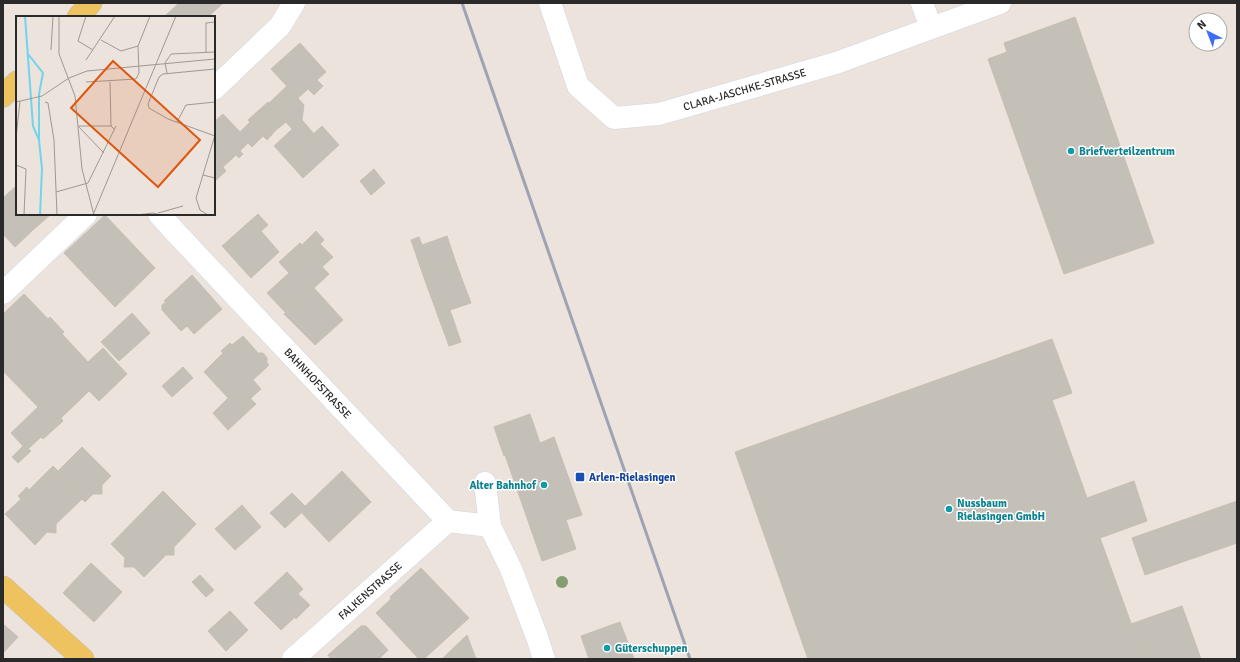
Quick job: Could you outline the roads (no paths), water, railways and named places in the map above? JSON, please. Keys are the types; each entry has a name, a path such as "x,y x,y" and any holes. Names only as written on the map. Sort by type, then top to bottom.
{"main road":[{"path":"79,16 91,3"},
{"path":"3,96 16,83"},
{"path":"3,587 83,659"}],"street":[{"path":"215,88 280,26 294,3"},
{"name":"CLARA-JASCHKE-STRASSE","path":"550,3 578,86 614,118 659,114 836,63 1000,3"},
{"path":"922,3 931,28"},
{"path":"3,293 85,215"},
{"name":"BAHNHOFSTRASSE","path":"160,215 448,521"},
{"path":"485,483 490,526 511,569 544,659"},
{"path":"448,521 490,526"},
{"name":"FALKENSTRASSE","path":"292,659 448,521"}],"railway":[{"path":"462,3 690,659"}],"place":[{"name":"Briefverteilzentrum","path":"1071,151"},
{"name":"Arlen-Rielasingen","path":"580,477"},
{"name":"Alter Bahnhof","path":"544,485"},
{"name":"Nussbaum Rielasingen GmbH","path":"949,509"},
{"name":"Güterschuppen","path":"607,648"}]}
